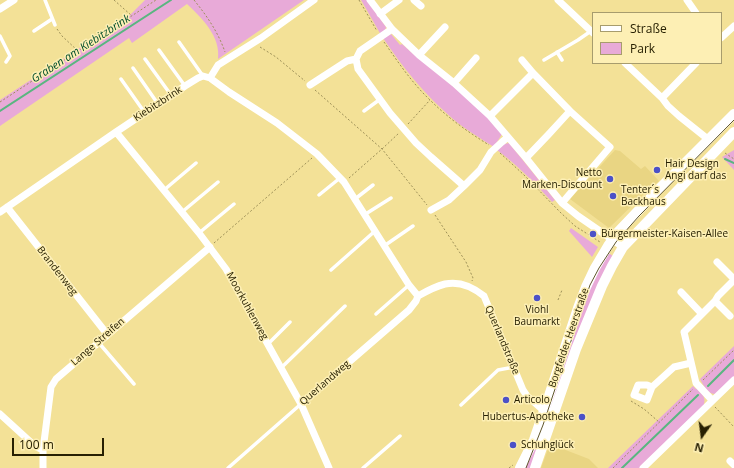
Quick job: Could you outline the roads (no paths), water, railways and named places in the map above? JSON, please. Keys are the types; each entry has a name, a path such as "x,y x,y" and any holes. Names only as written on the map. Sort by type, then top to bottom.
{"main road":[{"name":"Borgfelder Heerstraße","path":"520,468 534,440 578,308 595,268 618,232 656,191 734,114"},
{"name":"Borgfelder Heerstraße","path":"535,468 576,349 602,286 623,247 734,132"}],"street":[{"path":"0,9 14,0"},
{"name":"Kiebitzbrink","path":"0,212 145,112 198,78 206,77 218,65 256,41 314,0"},
{"path":"370,0 392,29 419,55 454,83 490,116 562,203 623,247"},
{"path":"380,14 399,0"},
{"path":"414,0 421,6"},
{"path":"558,0 592,32"},
{"path":"687,0 695,12"},
{"path":"722,37 734,26"},
{"path":"419,55 445,27"},
{"path":"392,29 360,51 356,59 358,69 380,100 416,143 464,186"},
{"path":"454,83 476,58"},
{"path":"310,85 347,61 356,59"},
{"path":"522,60 532,73 570,111 610,147 562,203"},
{"path":"626,64 662,98 668,106 709,140"},
{"path":"662,98 695,64"},
{"path":"490,116 532,73"},
{"path":"206,77 278,123 317,154 342,180 409,285 418,296"},
{"path":"526,158 570,111"},
{"name":"Moorkuhlenweg","path":"116,132 199,233 226,269 301,404 329,468"},
{"path":"432,210 449,200 464,186 480,170 491,152 508,137"},
{"name":"Brandenweg","path":"7,207 107,334"},
{"name":"Lange Streifen","path":"43,468 43,450 51,387 56,379 210,247"},
{"path":"711,402 696,383 684,332 734,280 717,262"},
{"name":"Querlandstraße","path":"418,296 445,284 460,284 477,290 484,296 523,390 527,396 544,411"},
{"path":"681,292 702,314"},
{"name":"Querlandweg","path":"334,375 410,310 418,296"},
{"path":"715,301 730,316"},
{"path":"652,387 674,367 691,363"},
{"path":"643,468 734,380"},
{"path":"0,414 35,446 43,450"}],"lane":[{"path":"45,0 55,25"},
{"path":"34,32 52,19"},
{"path":"544,60 592,32"},
{"path":"0,36 10,56 6,62"},
{"path":"179,42 206,77"},
{"path":"159,50 185,86"},
{"path":"558,52 562,60"},
{"path":"145,59 171,95"},
{"path":"133,68 158,104"},
{"path":"122,79 145,112"},
{"path":"364,111 380,100"},
{"path":"164,190 196,163"},
{"path":"319,195 342,180"},
{"path":"182,212 218,182"},
{"path":"355,199 374,184"},
{"path":"364,215 391,198"},
{"path":"199,233 234,204"},
{"path":"384,246 413,226"},
{"path":"331,270 375,231"},
{"path":"376,314 409,285"},
{"path":"281,368 345,306"},
{"path":"268,344 290,322"},
{"path":"99,342 134,384"},
{"path":"461,405 498,370 514,367"},
{"name":"Querlandweg","path":"228,468 334,375"},
{"path":"363,468 400,436"}],"waterway":[{"name":"Graben am Kiebitzbrink","path":"0,111 171,0"},
{"path":"725,159 734,163"},
{"path":"708,386 734,360"},
{"path":"622,468 698,395"}],"tram line":[{"path":"526,468 543,425 590,285 599,268 616,242 639,216 734,120"}],"place":[{"name":"Hair Design Angi darf das","path":"657,170"},
{"name":"Netto Marken-Discount","path":"610,179"},
{"name":"Tenter´s Backhaus","path":"613,196"},
{"name":"Bürgermeister-Kaisen-Allee","path":"593,234"},
{"name":"Viohl Baumarkt","path":"537,298"},
{"name":"Articolo","path":"506,400"},
{"name":"Hubertus-Apotheke","path":"582,417"},
{"name":"Schuhglück","path":"513,445"}]}
